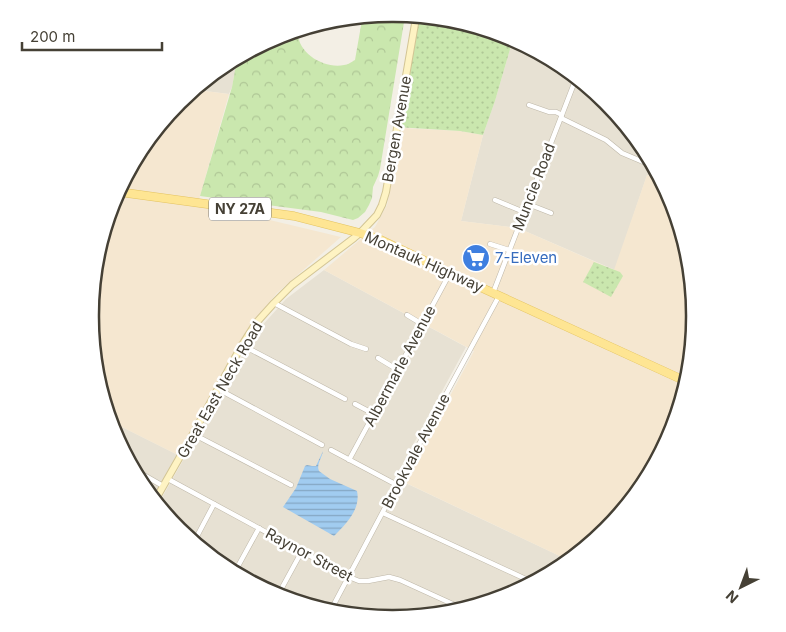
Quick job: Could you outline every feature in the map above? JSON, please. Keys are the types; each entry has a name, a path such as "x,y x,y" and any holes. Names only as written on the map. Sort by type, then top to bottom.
{"main road":[{"name":"Bergen Avenue","path":"360,232 377,215 386,192 415,23"},
{"name":"Montauk Highway","path":"127,193 294,216 360,232 379,239 679,379"},
{"name":"Great East Neck Road","path":"159,493 256,323 292,285 360,232"}],"street":[{"name":"Muncie Road","path":"496,294 509,250 574,84"},
{"path":"529,105 549,112 556,112 606,140 622,154 643,162"},
{"path":"494,200 524,212"},
{"path":"528,204 551,213"},
{"path":"490,244 509,250"},
{"name":"Albermarle Avenue","path":"349,460 450,273"},
{"name":"Brookvale Avenue","path":"334,604 496,294"},
{"path":"274,303 351,344 366,349"},
{"path":"407,315 422,324"},
{"path":"242,345 345,399"},
{"path":"378,358 398,370"},
{"path":"218,389 322,445"},
{"path":"355,404 374,414"},
{"path":"193,434 291,485"},
{"path":"331,450 397,485"},
{"path":"148,477 163,486"},
{"name":"Raynor Street","path":"168,479 349,577 359,581 389,577 400,580 452,604"},
{"path":"197,535 214,504"},
{"path":"383,513 524,578"},
{"path":"238,565 259,528"},
{"path":"282,587 302,551"}],"shaded area":[{"path":"511,47 540,62 572,83 601,108 626,137 651,176 647,175 615,270 518,228 461,221 483,135"},
{"path":"235,69 232,87 229,94 204,91"},
{"path":"204,91 229,94 198,203 341,237 277,293 256,318 242,338 178,455 122,427 105,373 100,335 100,297 105,259 110,240 115,222 130,186 160,137 185,108"},
{"path":"403,128 460,131 483,135 461,221 518,228 614,270 647,175 651,176 656,186 671,222 684,278 686,335 681,373 664,428 637,479 601,524 561,557 404,482 474,351 324,270 375,227 387,205"},
{"path":"324,270 466,347 395,478 561,557 523,579 487,594 431,607 393,610 374,609 336,604 317,599 299,594 263,579 214,549 185,524 162,497 244,353 260,328 286,299"},
{"path":"122,427 178,455 157,491 139,463"}],"green space":[{"path":"404,23 380,169 373,187 372,198 365,212 353,220 321,212 200,196 232,87 235,69 263,53 299,38 308,53 321,62 337,66 355,60 361,24"},
{"path":"415,23 450,28 487,38 511,47 483,135 460,131 396,127"},
{"path":"594,262 620,272 623,276 611,297 583,282"}],"water":[{"path":"323,451 319,471 330,479 357,491 358,498 352,516 334,536 283,507 296,488 305,466 316,466"}],"place":[{"name":"7-Eleven","path":"476,258"}]}
